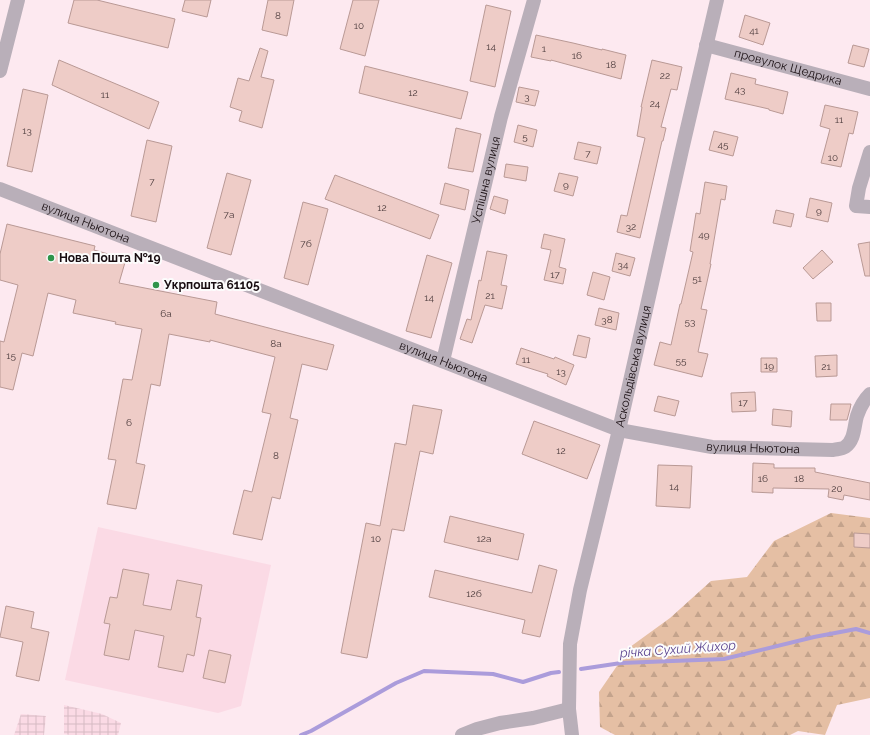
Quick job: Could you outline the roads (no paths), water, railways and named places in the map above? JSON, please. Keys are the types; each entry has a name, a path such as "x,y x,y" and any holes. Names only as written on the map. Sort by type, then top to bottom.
{"street":[{"path":"0,71 18,0"},
{"name":"Успішна вулиця","path":"443,361 501,117 534,0"},
{"name":"Аскольдівська вулиця","path":"572,735 569,709 570,644 578,598 619,430 717,0"},
{"name":"провулок Щедрика","path":"706,45 870,89"},
{"path":"870,152 859,188 856,206 870,207"},
{"name":"вулиця Ньютона","path":"0,189 619,430 712,447 833,450 845,448 851,441 862,403 870,394"},
{"path":"462,735 477,729 500,723 533,718 569,709"}],"waterway":[{"name":"річка Сухий Жихор","path":"581,669 621,663 724,659 814,637 856,629 870,633"},
{"name":"річка Сухий Жихор","path":"301,735 311,731 396,683 424,671 493,674 523,682 559,672"}],"place":[{"name":"Нова Пошта №19","path":"51,258"},
{"name":"Укрпошта 61105","path":"156,285"}]}
